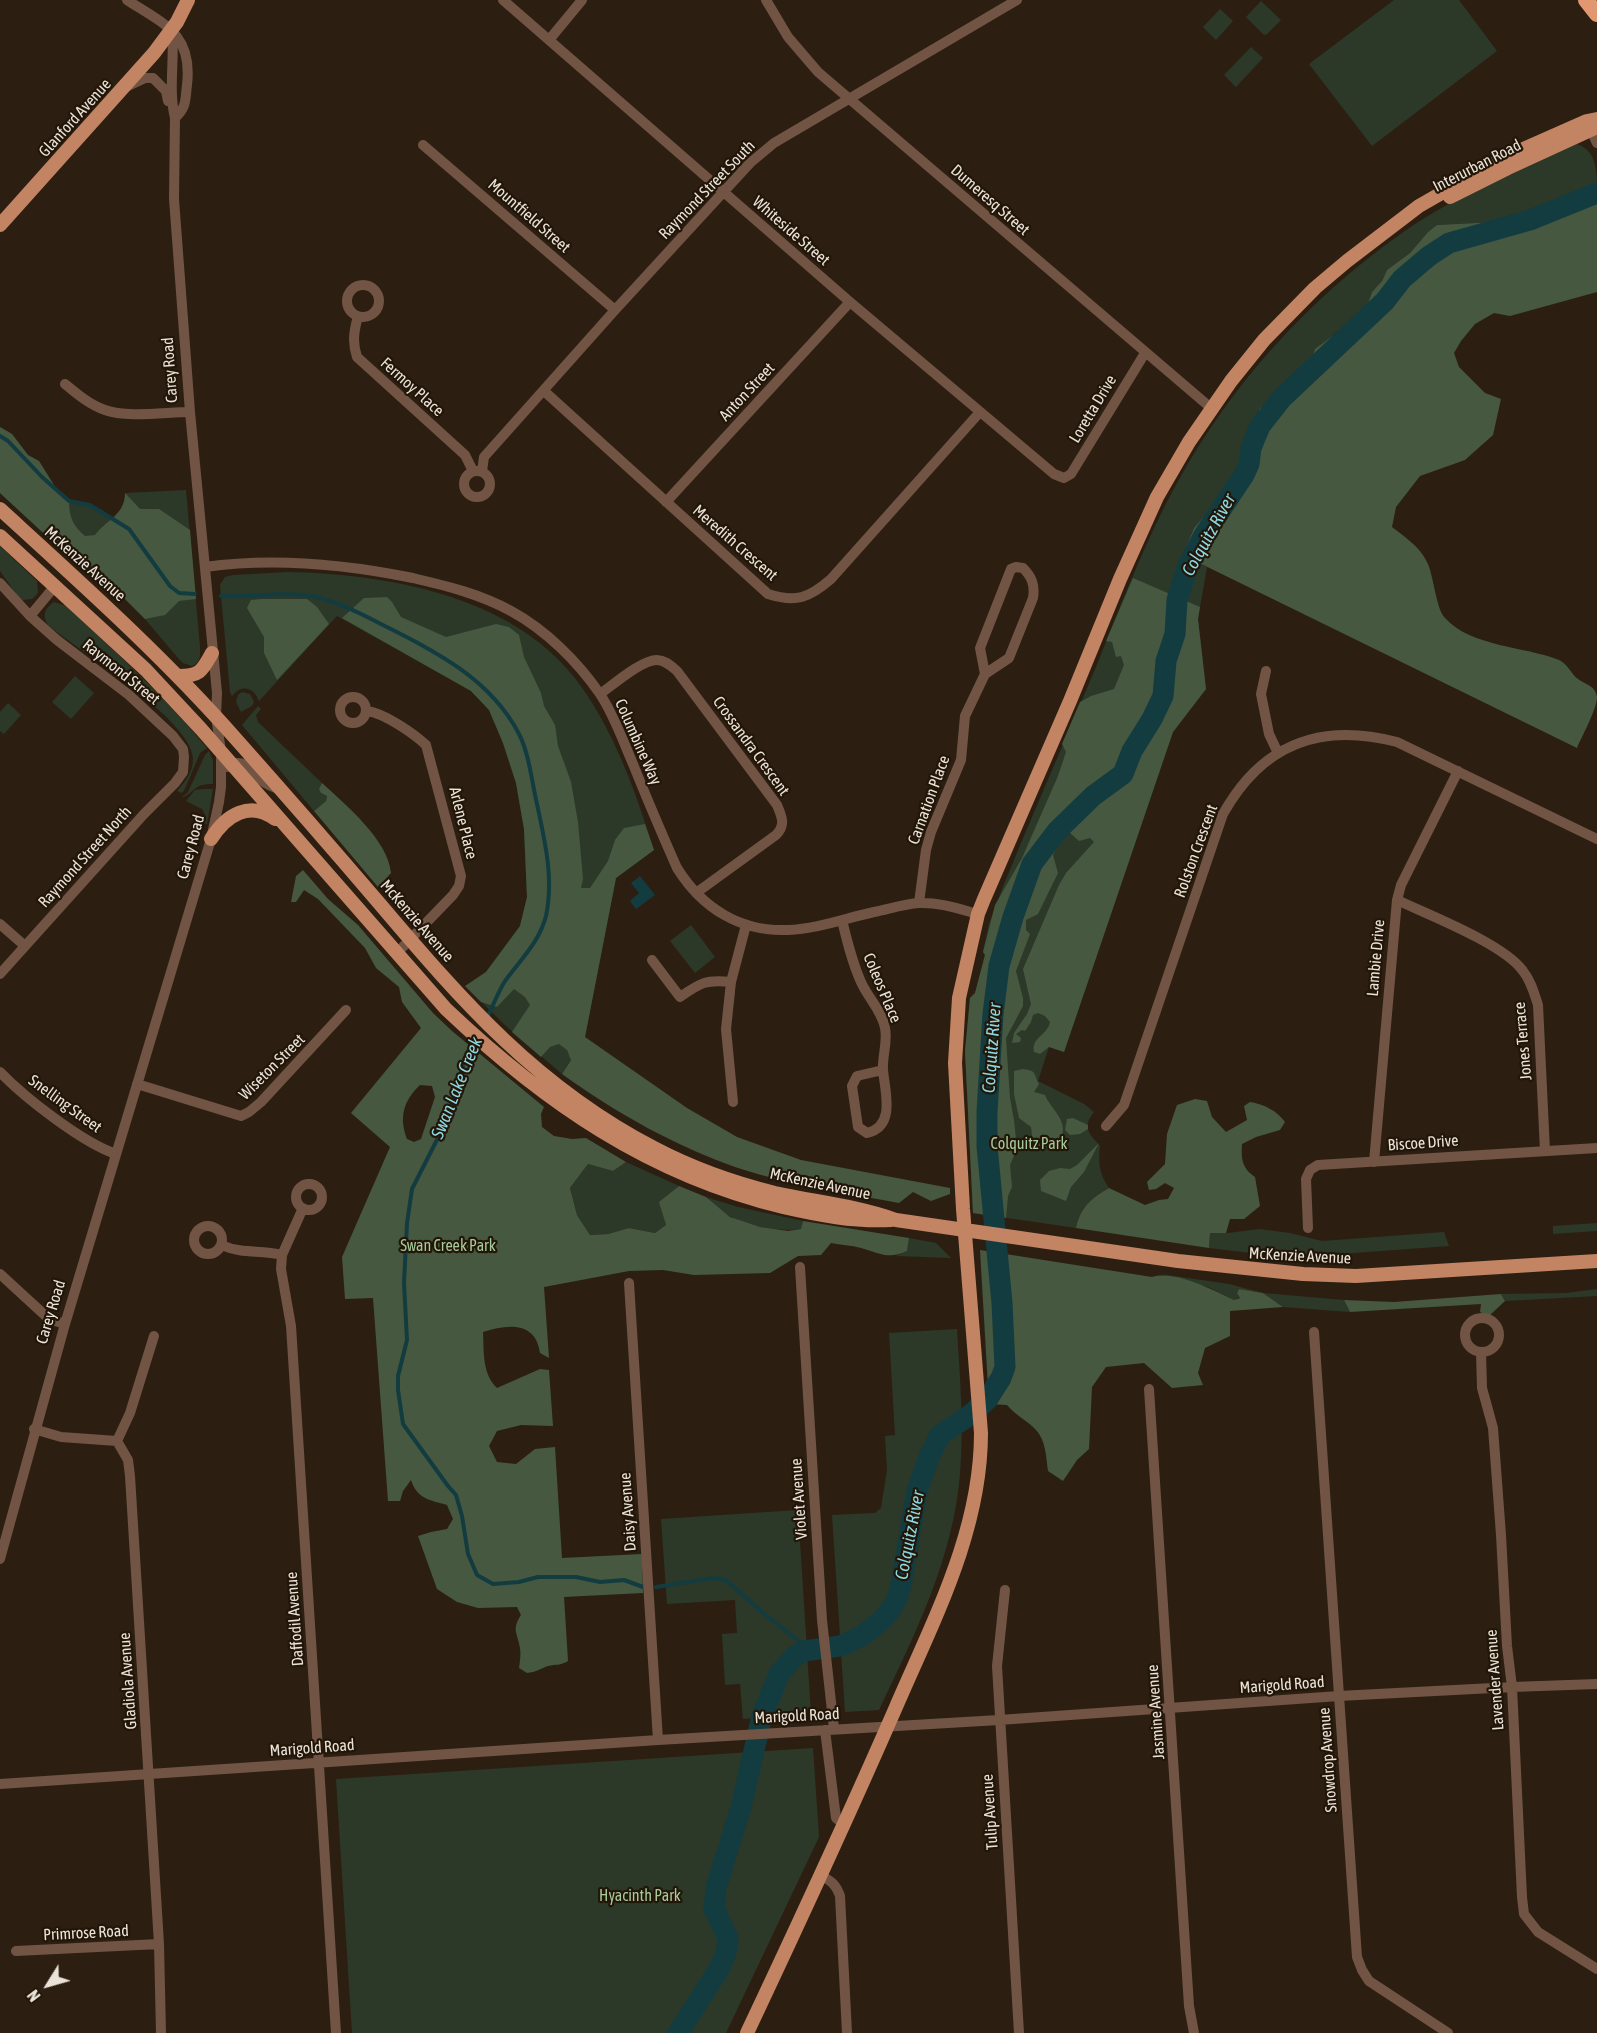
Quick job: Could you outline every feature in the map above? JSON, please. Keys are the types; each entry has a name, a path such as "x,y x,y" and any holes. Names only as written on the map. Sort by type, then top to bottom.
{"highway":[{"path":"1586,0 1597,14"}],"main road":[{"path":"172,30 188,0"},
{"name":"Glanford Avenue","path":"1,221 119,94 172,30"},
{"name":"Interurban Road","path":"1376,240 1419,206 1467,177 1518,151 1565,131 1594,128"},
{"name":"Interurban Road","path":"1376,240 1484,179 1594,128"},
{"path":"747,2033 845,1825 944,1598 961,1553 976,1493 981,1457 981,1427 963,1209 955,1063 959,998 978,914 1139,537 1172,471 1210,408 1264,340 1315,288 1376,240"},
{"name":"McKenzie Avenue","path":"0,509 142,638 179,676 411,940 498,1035 569,1096 623,1131 686,1163 758,1188 868,1210 896,1220 1248,1270 1356,1276 1597,1261"},
{"name":"McKenzie Avenue","path":"0,537 146,670 232,764 396,954 463,1025 539,1089 623,1145 684,1175 728,1192 801,1211 866,1222 896,1220"},
{"path":"179,676 197,674 203,669 212,653"},
{"path":"211,838 229,816 252,810 265,811 286,827"}],"street":[{"path":"127,0 172,30"},
{"name":"Whiteside Street","path":"503,0 850,302 1054,474 1064,478"},
{"path":"549,40 582,0"},
{"name":"Dumeresq Street","path":"766,0 778,23 802,55 849,99 1210,408"},
{"name":"Raymond Street South","path":"477,471 484,457 750,163 774,143 1017,0"},
{"name":"Carey Road","path":"0,1558 64,1324 211,838 219,802 221,752 190,412 174,199 175,118 184,110 189,68 184,48 172,30"},
{"path":"119,94 140,80 153,78 166,91 169,108 175,118"},
{"name":"Mountfield Street","path":"423,145 615,310"},
{"name":"Anton Street","path":"666,502 850,302"},
{"name":"Fermoy Place","path":"358,316 353,337 353,347 357,357 465,455 477,471"},
{"name":"Loretta Drive","path":"1064,478 1071,474 1145,353"},
{"path":"65,384 83,399 104,410 118,413 190,412"},
{"name":"Meredith Crescent","path":"544,391 768,594 791,600 819,590 831,579 980,412"},
{"name":"Columbine Way","path":"205,567 270,562 316,563 383,572 452,587 484,597 513,612 542,632 565,653 600,694 621,736 677,868 696,893 718,913 746,925 771,930 789,930 919,903 946,905 978,914"},
{"name":"Carnation Place","path":"919,903 924,858 931,831 961,760 965,716 985,674 1009,658 1033,598 1035,589 1033,581 1023,568 1011,569 980,648 985,674"},
{"name":"Raymond Street","path":"0,583 30,616 83,661 129,695 173,736 183,749 184,757"},
{"path":"30,616 55,586"},
{"name":"Crossandra Crescent","path":"600,694 646,663 659,660 670,665 684,680 777,805 783,823 782,830 696,893"},
{"path":"1266,671 1261,694 1269,734 1278,753"},
{"name":"Arlene Place","path":"367,711 376,712 419,738 426,745 461,876 459,886 453,895 396,954"},
{"name":"Rolston Crescent","path":"1106,1126 1124,1106 1223,814 1243,783 1278,753 1314,738 1353,733 1373,735 1397,742 1597,839"},
{"name":"Raymond Street North","path":"0,974 144,814 175,783 183,772 184,757"},
{"path":"221,777 232,764 242,763 247,765 262,781 279,789"},
{"name":"Lambie Drive","path":"1374,1162 1397,900 1401,885 1458,771"},
{"name":"Jones Terrace","path":"1397,900 1500,949 1514,960 1533,987 1538,1005 1545,1151"},
{"name":"Coleos Place","path":"842,920 860,981 885,1027 883,1070 886,1116 881,1126 867,1133 858,1127 852,1086 857,1076 883,1070"},
{"path":"0,924 25,946"},
{"path":"734,1102 726,1029 731,982 746,925"},
{"path":"652,960 680,997 706,981 731,982"},
{"name":"Wiseton Street","path":"137,1084 241,1116 261,1102 346,1010"},
{"name":"Snelling Street","path":"0,1072 63,1123 103,1149 116,1154"},
{"name":"Biscoe Drive","path":"1308,1228 1306,1179 1310,1170 1318,1165 1597,1148"},
{"name":"Daffodil Avenue","path":"303,1208 282,1255 280,1269 291,1326 336,2033"},
{"path":"221,1245 241,1252 269,1251 282,1255"},
{"name":"Violet Avenue","path":"800,1267 836,1818 845,1825"},
{"path":"0,1274 49,1319 64,1324"},
{"name":"Daisy Avenue","path":"629,1283 658,1740"},
{"name":"Snowdrop Avenue","path":"1314,1332 1357,1957 1369,1981 1448,2033"},
{"path":"34,1429 62,1437 117,1441 130,1413 154,1336"},
{"name":"Lavender Avenue","path":"1481,1352 1482,1388 1493,1428 1507,1646 1512,1687 1524,1914 1538,1932 1597,1970"},
{"name":"Jasmine Avenue","path":"1149,1389 1189,2007 1194,2033"},
{"name":"Gladiola Avenue","path":"117,1441 128,1460 130,1476 159,1944 161,2033"},
{"name":"Tulip Avenue","path":"1005,1590 997,1666 1019,2033"},
{"name":"Marigold Road","path":"0,1784 1339,1696 1597,1684"},
{"path":"821,1876 832,1881 840,1896 847,2033"},
{"name":"Primrose Road","path":"16,1951 159,1944"}],"green space":[{"path":"1394,0 1459,0 1497,51 1372,146 1309,64"},
{"path":"1261,1 1281,20 1264,35 1246,17"},
{"path":"1220,9 1233,21 1216,40 1203,27"},
{"path":"1251,47 1263,58 1236,87 1224,75"},
{"name":"Colquitz Park","path":"1577,144 1589,151 1592,157 1596,169 1597,191 1541,213 1540,222 1527,218 1513,221 1437,225 1410,253 1387,270 1382,281 1372,292 1365,312 1335,333 1313,356 1308,373 1287,384 1259,409 1250,445 1225,492 1194,528 1183,555 1207,567 1198,619 1206,689 1173,732 1064,1052 1049,1047 1038,1081 1084,1104 1094,1112 1088,1122 1088,1130 1100,1146 1100,1168 1109,1188 1087,1204 1076,1228 973,1213 965,1051 970,998 975,993 985,955 983,952 989,924 1013,861 1134,574 1177,483 1222,411 1248,377 1275,345 1335,286 1423,219 1487,184"},
{"path":"1597,191 1597,292 1510,316 1494,313 1475,324 1454,353 1459,367 1485,393 1501,399 1493,435 1465,460 1420,476 1396,507 1392,527 1424,556 1442,614 1456,628 1499,645 1559,660 1578,679 1594,690 1597,697 1595,708 1577,748 1183,555 1194,528 1225,492 1250,445 1259,409 1287,384 1308,373 1315,349 1365,312 1372,292 1382,281 1387,270 1410,253 1428,232 1437,225 1513,221 1527,218 1540,222 1541,213"},
{"path":"0,427 12,434 28,455 39,461 57,490 69,501 90,505 112,518 122,507 125,493 186,490 200,647 197,663 192,666 183,663 120,594 65,553 0,493"},
{"path":"0,427 12,434 28,455 39,461 57,490 69,501 72,521 85,536 95,535 114,517 122,507 125,493 140,509 159,509 190,530 196,599 179,601 165,615 145,619 120,594 65,553 0,493"},
{"path":"0,546 37,581 38,593 32,599 19,598 0,571"},
{"path":"288,572 365,578 404,584 443,594 481,608 516,626 547,649 574,677 600,717 631,782 654,850 616,878 585,1037 562,1074 505,1025 465,986 486,972 520,926 527,897 524,829 516,783 489,710 471,691 337,616 259,701 251,690 247,689 239,690 232,696 220,585 225,577 233,575"},
{"path":"1133,578 1200,607 1198,619 1206,689 1173,732 1064,1052 1049,1047 1040,1054 1034,1052 1035,1043 1050,1022 1038,1013 1033,1015 1025,1031 1022,1030 1016,1034 1021,1038 1020,1042 1012,1043 1014,1033 1031,1004 1023,969 1059,885 1066,873 1094,842 1090,838 1079,841 1069,832 1061,839 1053,855 1058,873 1038,914 1026,920 1026,930 1030,934 1016,971 1023,1006 1006,1038 1010,1098 1017,1149 1010,1165 1012,1187 1008,1196 1006,1218 973,1213 965,1051 970,998 975,993 995,905 1022,858 1058,776 1066,752 1062,744 1080,702 1114,689 1124,665 1121,656 1116,657 1112,642 1106,641"},
{"path":"387,597 401,617 446,637 496,624 509,627 519,635 524,657 541,693 544,706 555,725 558,746 571,782 578,822 583,879 581,888 590,888 608,861 615,840 624,828 645,824 654,850 616,878 585,1037 687,1108 737,1137 801,1160 950,1188 950,1194 931,1201 913,1192 899,1203 777,1179 738,1168 692,1150 625,1115 562,1074 571,1060 567,1050 559,1044 550,1047 541,1057 512,1032 530,1005 525,997 514,989 497,1007 481,1002 465,986 486,972 520,926 527,897 524,829 516,783 489,710 471,691 342,618 364,598"},
{"path":"307,599 317,607 329,624 277,680 264,653 264,637 247,608 251,600"},
{"path":"54,602 66,606 121,657 174,710 207,748 200,753 184,791 181,793 177,791 192,768 193,759 188,743 155,706 48,625 45,612"},
{"path":"75,676 94,693 71,719 52,702"},
{"path":"242,692 250,694 254,702 252,706 241,712 236,702 238,695"},
{"path":"8,703 21,715 4,734 0,731 0,712"},
{"path":"258,706 261,709 256,715 258,722 322,783 321,793 327,796 326,801 314,811 242,725"},
{"path":"209,751 213,761 213,784 198,787 181,798 188,792"},
{"path":"322,783 364,824 382,848 391,873 378,887 314,811 326,801 327,796 319,789"},
{"path":"213,789 207,824 202,823 205,814 202,809 186,801 195,790"},
{"name":"Swan Creek Park","path":"303,870 328,899 358,925 433,1013 544,1107 541,1114 542,1127 554,1136 572,1139 586,1138 626,1162 613,1171 588,1164 570,1188 577,1215 590,1235 608,1234 629,1228 655,1233 666,1225 659,1202 679,1186 706,1197 730,1217 760,1227 788,1231 801,1229 803,1221 909,1238 907,1251 895,1255 884,1255 857,1247 831,1243 821,1255 798,1256 770,1273 694,1275 663,1270 629,1271 544,1287 549,1358 540,1353 533,1335 527,1330 501,1327 483,1332 486,1369 497,1388 540,1369 549,1370 553,1426 521,1425 497,1431 489,1446 497,1462 516,1464 535,1449 555,1447 562,1558 642,1554 643,1593 564,1597 568,1661 563,1664 527,1673 519,1668 520,1650 516,1628 521,1615 517,1607 478,1608 457,1602 437,1589 418,1536 447,1529 453,1519 447,1505 421,1495 411,1480 403,1491 400,1501 388,1501 373,1298 345,1299 342,1257 390,1147 351,1113 421,1028 402,1002 399,987 376,968 365,948 318,899 304,890 296,902 291,902 296,876","holes":["420,1085 432,1086 435,1097 421,1139 414,1142 407,1139 403,1124 404,1110 410,1097"]},
{"path":"691,925 715,957 695,973 670,941"},
{"path":"1023,1069 1034,1074 1039,1084 1034,1092 1045,1095 1060,1119 1063,1132 1055,1147 1038,1147 1033,1143 1031,1127 1019,1118 1014,1094 1014,1071"},
{"path":"1195,1099 1207,1101 1212,1117 1226,1132 1247,1120 1244,1106 1250,1102 1270,1109 1285,1122 1280,1130 1242,1144 1243,1163 1255,1177 1260,1206 1244,1219 1230,1219 1226,1233 1210,1233 1209,1248 1076,1228 1087,1204 1109,1188 1145,1205 1168,1199 1174,1188 1165,1183 1156,1189 1149,1190 1147,1182 1165,1164 1167,1134 1177,1105"},
{"path":"1073,1118 1088,1125 1088,1129 1080,1134 1070,1135 1065,1130 1067,1119"},
{"path":"1099,1143 1084,1172 1071,1187 1066,1201 1041,1191 1040,1180 1049,1171 1060,1168 1070,1169"},
{"path":"626,1162 679,1186 660,1202 666,1225 655,1233 629,1228 608,1234 590,1235 577,1215 570,1188 588,1164 613,1171"},
{"path":"706,1197 738,1207 803,1221 801,1229 774,1229 744,1223 725,1213"},
{"path":"1597,1223 1597,1231 1553,1234 1553,1226"},
{"path":"1259,1229 1290,1233 1322,1241 1444,1232 1449,1246 1326,1255 1259,1254 1209,1248 1210,1233"},
{"path":"909,1238 936,1243 951,1258 896,1256 907,1251"},
{"path":"980,1250 1152,1277 1172,1276 1194,1282 1234,1300 1240,1298 1237,1293 1239,1289 1263,1293 1283,1307 1230,1311 1230,1336 1205,1348 1198,1373 1203,1385 1172,1388 1144,1363 1106,1367 1092,1387 1089,1449 1077,1460 1063,1481 1048,1471 1044,1444 1036,1430 1007,1405 989,1404"},
{"path":"1160,1274 1229,1284 1263,1293 1239,1289 1237,1293 1240,1297 1234,1300 1208,1287"},
{"path":"1597,1289 1597,1296 1505,1301 1501,1294 1566,1293"},
{"path":"1263,1293 1344,1300 1350,1312 1283,1307"},
{"path":"1501,1294 1505,1301 1489,1316 1480,1312 1481,1304 1350,1312 1344,1300 1394,1302"},
{"path":"957,1329 962,1420 960,1474 956,1505 941,1566 919,1624 879,1710 845,1712 832,1515 875,1513 881,1508 887,1470 885,1436 895,1435 889,1333"},
{"path":"798,1510 811,1714 743,1719 740,1684 725,1685 722,1634 737,1633 735,1600 667,1604 661,1519"},
{"name":"Hyacinth Park","path":"813,1748 819,1837 726,2033 352,2033 336,1779"}],"water":[{"path":"640,876 655,895 636,909 630,901 639,893 631,883"}],"waterway":[{"name":"Colquitz River","path":"678,2033 719,1969 726,1953 728,1938 714,1909 716,1888 741,1807 762,1716 779,1674 795,1656 804,1651 840,1646 862,1636 889,1612 897,1599 901,1585 917,1491 929,1457 940,1435 970,1415 987,1400 1005,1367 1002,1303 987,1146 987,1112 993,1014 999,966 1032,864 1057,831 1093,796 1123,774 1132,751 1163,696 1166,661 1175,634 1177,600 1188,566 1204,535 1244,475 1260,426 1282,398 1385,301 1402,279 1429,256 1449,243 1530,220 1597,193"},
{"name":"Swan Lake Creek","path":"0,436 8,441 42,477 69,501 90,505 129,529 170,586 179,593 195,594"},
{"name":"Swan Lake Creek","path":"221,596 301,595 320,598 346,607 439,655 476,681 507,714 519,734 530,768 548,860 549,888 546,916 539,935 505,981 487,1018"},
{"name":"Swan Lake Creek","path":"474,1040 465,1057 445,1124 412,1189 407,1223 404,1283 407,1340 398,1376 403,1424 456,1495 468,1554 477,1575 493,1584 519,1582 538,1577 576,1577 600,1582 624,1580 643,1587"},
{"name":"Swan Lake Creek","path":"656,1587 714,1578 726,1580 810,1650"}]}
